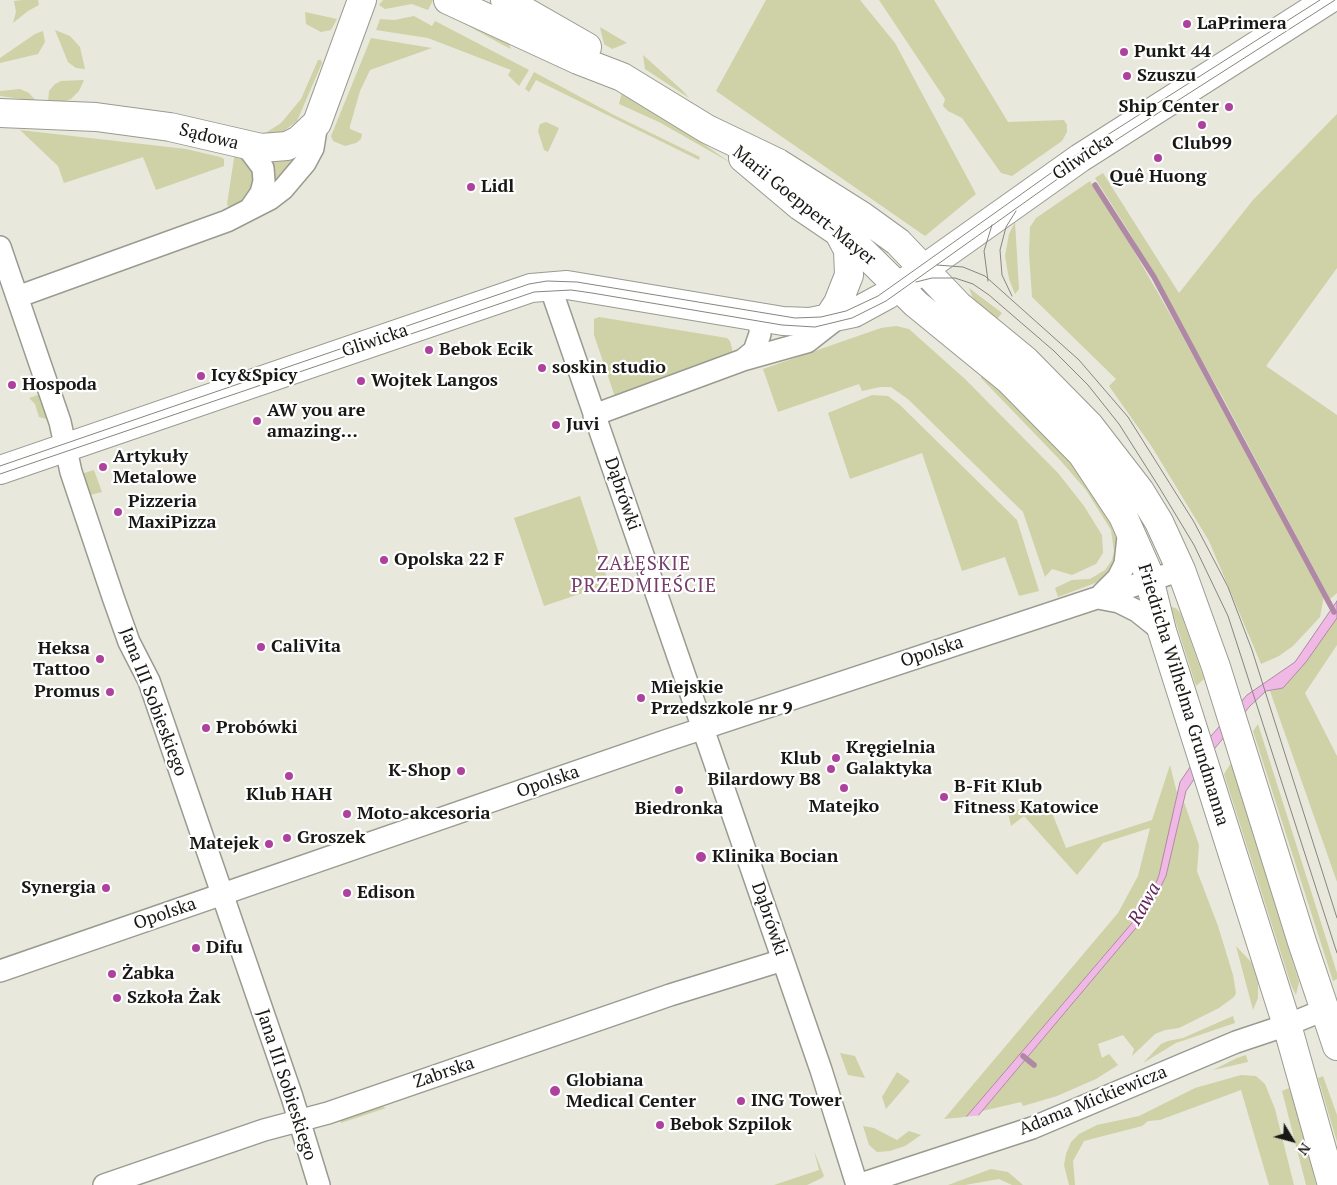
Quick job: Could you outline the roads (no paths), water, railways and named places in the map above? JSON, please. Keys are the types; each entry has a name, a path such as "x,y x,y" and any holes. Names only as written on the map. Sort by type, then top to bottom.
{"main road":[{"name":"Marii Goeppert-Mayer","path":"448,0 578,60 622,77"},
{"name":"Marii Goeppert-Mayer","path":"505,0 587,46 622,77 707,129 778,163 862,216 898,242 924,268"},
{"name":"Gliwicka","path":"0,470 510,294 550,286 584,288 760,318 810,322 834,318 867,307 1080,158 1328,0"},
{"path":"245,144 268,149 287,146 300,140 317,123 359,2"},
{"name":"Sądowa","path":"0,113 62,114 124,120 170,127 245,144"},
{"name":"Marii Goeppert-Mayer","path":"707,129 800,206 865,252 898,287"},
{"name":"Gliwicka","path":"834,318 849,274 848,250 839,233"},
{"name":"Friedricha Wilhelma Grundmanna","path":"924,268 966,312 1046,380 1089,425 1140,491 1158,522 1181,570 1216,668 1337,1046"},
{"name":"Friedricha Wilhelma Grundmanna","path":"898,287 916,304 995,367 1064,434 1093,469 1129,528 1150,579 1162,631 1182,699 1287,1026 1332,1185"}],"street":[{"path":"17,297 210,227 270,199 295,176 313,148 317,123"},
{"name":"Sądowa","path":"245,144 262,168 264,181 261,193 250,209"},
{"name":"Jana III Sobieskiego","path":"0,247 60,422 71,472 113,597 129,642 149,681 319,1185"},
{"name":"Dąbrówki","path":"550,286 821,1070 858,1185"},
{"path":"743,360 754,352 760,334 760,318"},
{"name":"Gliwicka","path":"594,415 743,360 807,342 834,318"},
{"name":"Opolska","path":"1098,598 1118,578 1127,556 1129,528"},
{"name":"Opolska","path":"0,971 702,729 1181,570"},
{"path":"1098,598 1120,602 1137,611 1162,631"},
{"name":"Zabrska","path":"104,1185 670,995 783,960"},
{"name":"Adama Mickiewicza","path":"858,1185 1049,1121 1236,1042 1287,1026 1324,1010"}],"water":[{"name":"Rawa","path":"1337,601 1337,618 1306,662 1283,688 1266,691 1250,706 1215,748 1186,791 1166,876 1146,916 972,1123 912,1185 925,1165 1132,923 1153,891 1159,875 1180,782 1211,736 1247,695 1295,662"}],"waterway":[{"path":"1095,185 1154,277 1334,612"},
{"path":"1023,1056 1034,1065"}],"tram line":[{"path":"0,466 529,284 547,281 577,282 795,318 821,317 846,311 878,296 1082,151 1320,0"},
{"path":"0,474 534,292 571,290 782,325 815,327 852,318 886,301 1080,163 1335,0"},
{"path":"1012,296 1002,275 1000,250 1006,227 1016,211"},
{"path":"988,281 984,251 992,225"},
{"path":"937,265 963,267 985,276 1079,360 1128,417 1194,522 1228,587 1252,650 1337,918"},
{"path":"916,282 932,278 955,278 973,284 989,295 1054,351 1088,385 1119,424 1159,487 1194,545 1228,616 1337,953"}],"place":[{"name":"LaPrimera","path":"1187,24"},
{"name":"Punkt 44","path":"1124,52"},
{"name":"Szuszu","path":"1127,76"},
{"name":"Ship Center","path":"1229,107"},
{"name":"Club99","path":"1202,125"},
{"name":"Quê Huong","path":"1158,158"},
{"name":"Lidl","path":"471,187"},
{"name":"Bebok Ecik","path":"429,350"},
{"name":"soskin studio","path":"542,368"},
{"name":"Icy&Spicy","path":"201,376"},
{"name":"Wojtek Langos","path":"361,381"},
{"name":"Hospoda","path":"12,385"},
{"name":"AW you are amazing…","path":"257,421"},
{"name":"Juvi","path":"556,425"},
{"name":"Artykuły Metalowe","path":"103,467"},
{"name":"Pizzeria MaxiPizza","path":"118,512"},
{"name":"Opolska 22 F","path":"384,560"},
{"name":"CaliVita","path":"261,647"},
{"name":"Heksa Tattoo","path":"100,659"},
{"name":"Promus","path":"110,692"},
{"name":"Miejskie Przedszkole nr 9","path":"641,698"},
{"name":"Probówki","path":"206,728"},
{"name":"Kręgielnia Galaktyka","path":"836,758"},
{"name":"Klub Bilardowy B8","path":"831,769"},
{"name":"K-Shop","path":"461,771"},
{"name":"Klub HAH","path":"289,776"},
{"name":"Matejko","path":"844,788"},
{"name":"Biedronka","path":"679,790"},
{"name":"B-Fit Klub Fitness Katowice","path":"944,797"},
{"name":"Moto-akcesoria","path":"347,814"},
{"name":"Groszek","path":"287,838"},
{"name":"Matejek","path":"269,844"},
{"name":"Klinika Bocian","path":"701,857"},
{"name":"Synergia","path":"106,888"},
{"name":"Edison","path":"347,893"},
{"name":"Difu","path":"196,948"},
{"name":"Żabka","path":"112,974"},
{"name":"Szkoła Żak","path":"117,998"},
{"name":"Globiana Medical Center","path":"555,1091"},
{"name":"ING Tower","path":"741,1101"},
{"name":"Bebok Szpilok","path":"660,1125"}],"district":[{"name":"ZAŁĘSKIE PRZEDMIEŚCIE","path":"644,576"}]}
